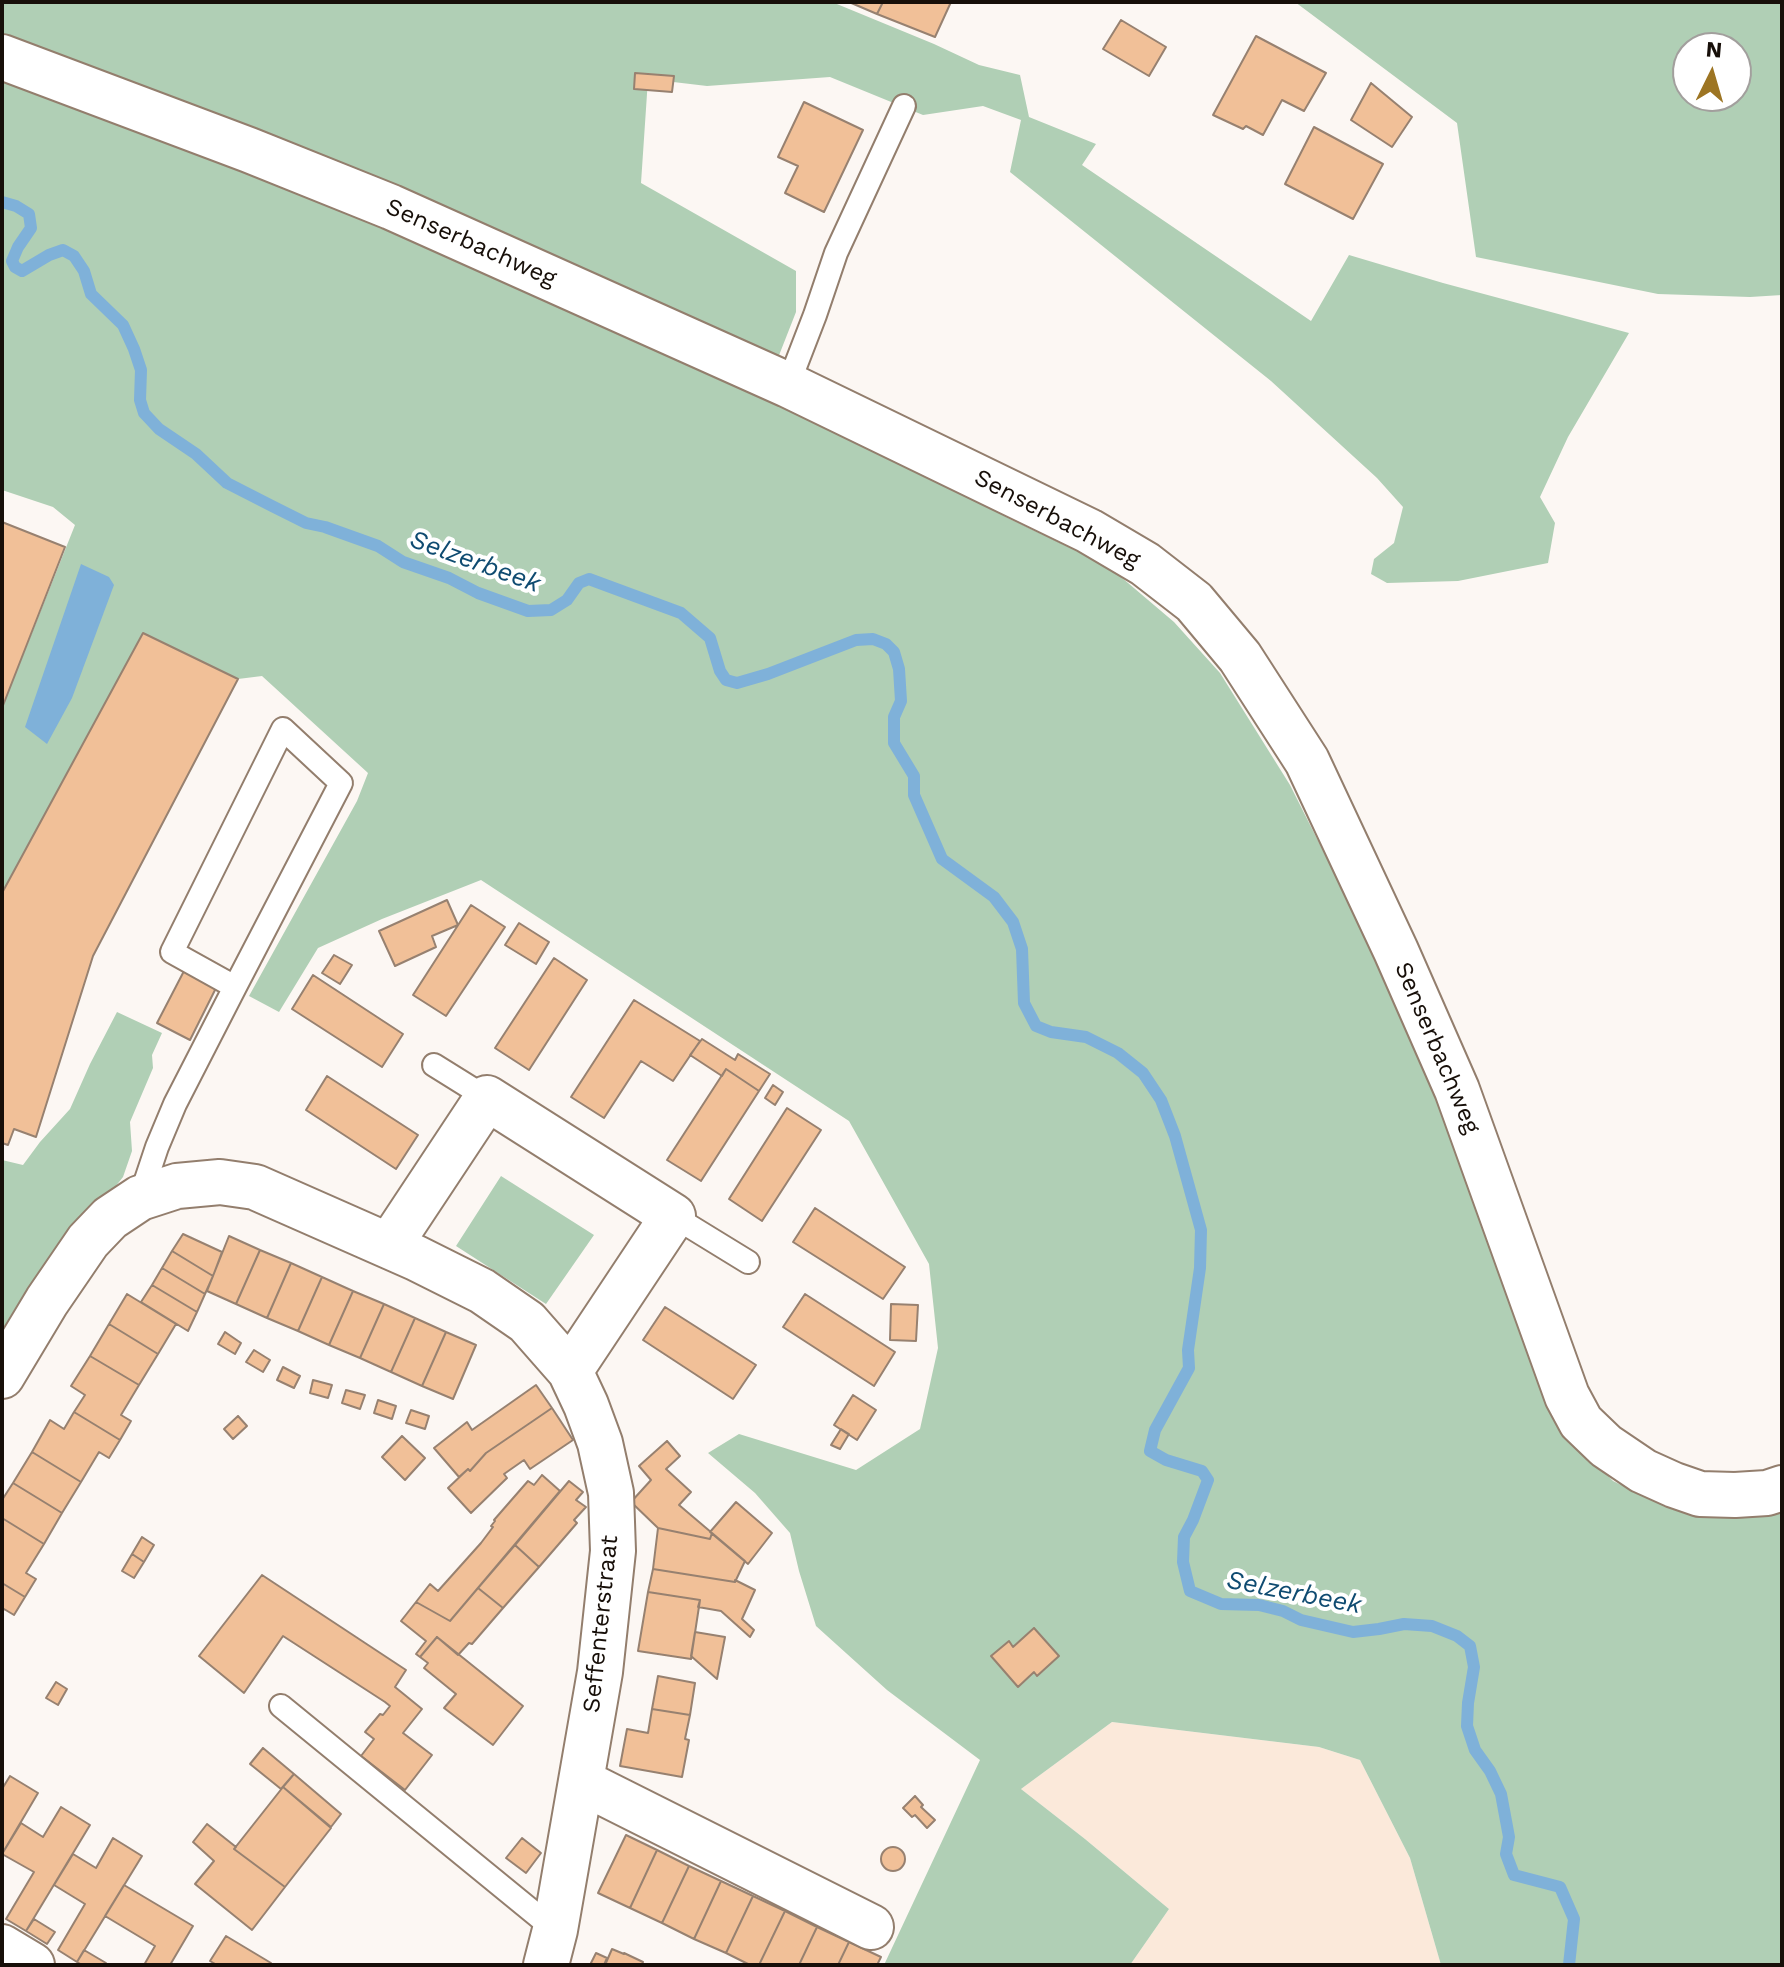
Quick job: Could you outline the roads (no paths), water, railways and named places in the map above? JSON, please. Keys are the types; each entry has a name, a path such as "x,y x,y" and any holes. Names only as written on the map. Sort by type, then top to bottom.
{"street":[{"name":"Senserbachweg","path":"2,57 391,207 788,385 1089,531 1145,564 1194,602 1240,657 1307,761 1457,1090 1567,1396 1581,1422 1606,1446 1643,1471 1687,1490 1700,1494 1735,1495 1767,1493 1782,1488"},
{"path":"389,1246 487,1098 673,1216 570,1371"},
{"name":"Seffenterstraat","path":"2,1376 88,1241 110,1218 140,1198 177,1186 220,1182 255,1187 416,1258 482,1291 527,1322 570,1371 600,1443 611,1493 613,1551 600,1672 551,1948"},
{"path":"582,1782 871,1927"},
{"path":"2,1947 32,1965"}],"lane":[{"path":"788,385 836,253 904,106"},
{"path":"140,1198 175,1104 341,783 283,729 172,952 235,987"},
{"path":"434,1065 487,1098"},
{"path":"673,1216 748,1262"},
{"path":"281,1706 551,1948"}],"water":[{"path":"81,564 109,577 114,585 72,698 47,744 25,727"}],"waterway":[{"name":"Selzerbeek","path":"2,202 29,214 31,228 12,261 15,267 22,271 63,250 74,256 84,271 91,294 123,325 141,370 140,400 144,413 159,429 196,454 227,483 272,506 306,523 378,546 403,562 528,611 551,610 567,600 579,583 589,579 681,613 710,638 720,671 726,680 737,683 856,640 873,639 886,644 894,652 899,669 901,701 894,717 894,743 914,776 914,795 942,859 994,897 1013,922 1022,949 1024,1003 1036,1026 1051,1032 1086,1037 1118,1053 1143,1073 1161,1100 1175,1136 1201,1230 1200,1268 1188,1350 1189,1368 1155,1430 1150,1451 1166,1460 1202,1471 1208,1480 1184,1537 1183,1562 1190,1591 1221,1604 1259,1605 1283,1611 1301,1620 1353,1632 1404,1624 1432,1626 1457,1636 1470,1646 1474,1667 1467,1726 1475,1750 1501,1794 1509,1837 1506,1854 1514,1875 1560,1887 1574,1919 1569,1965"}]}
